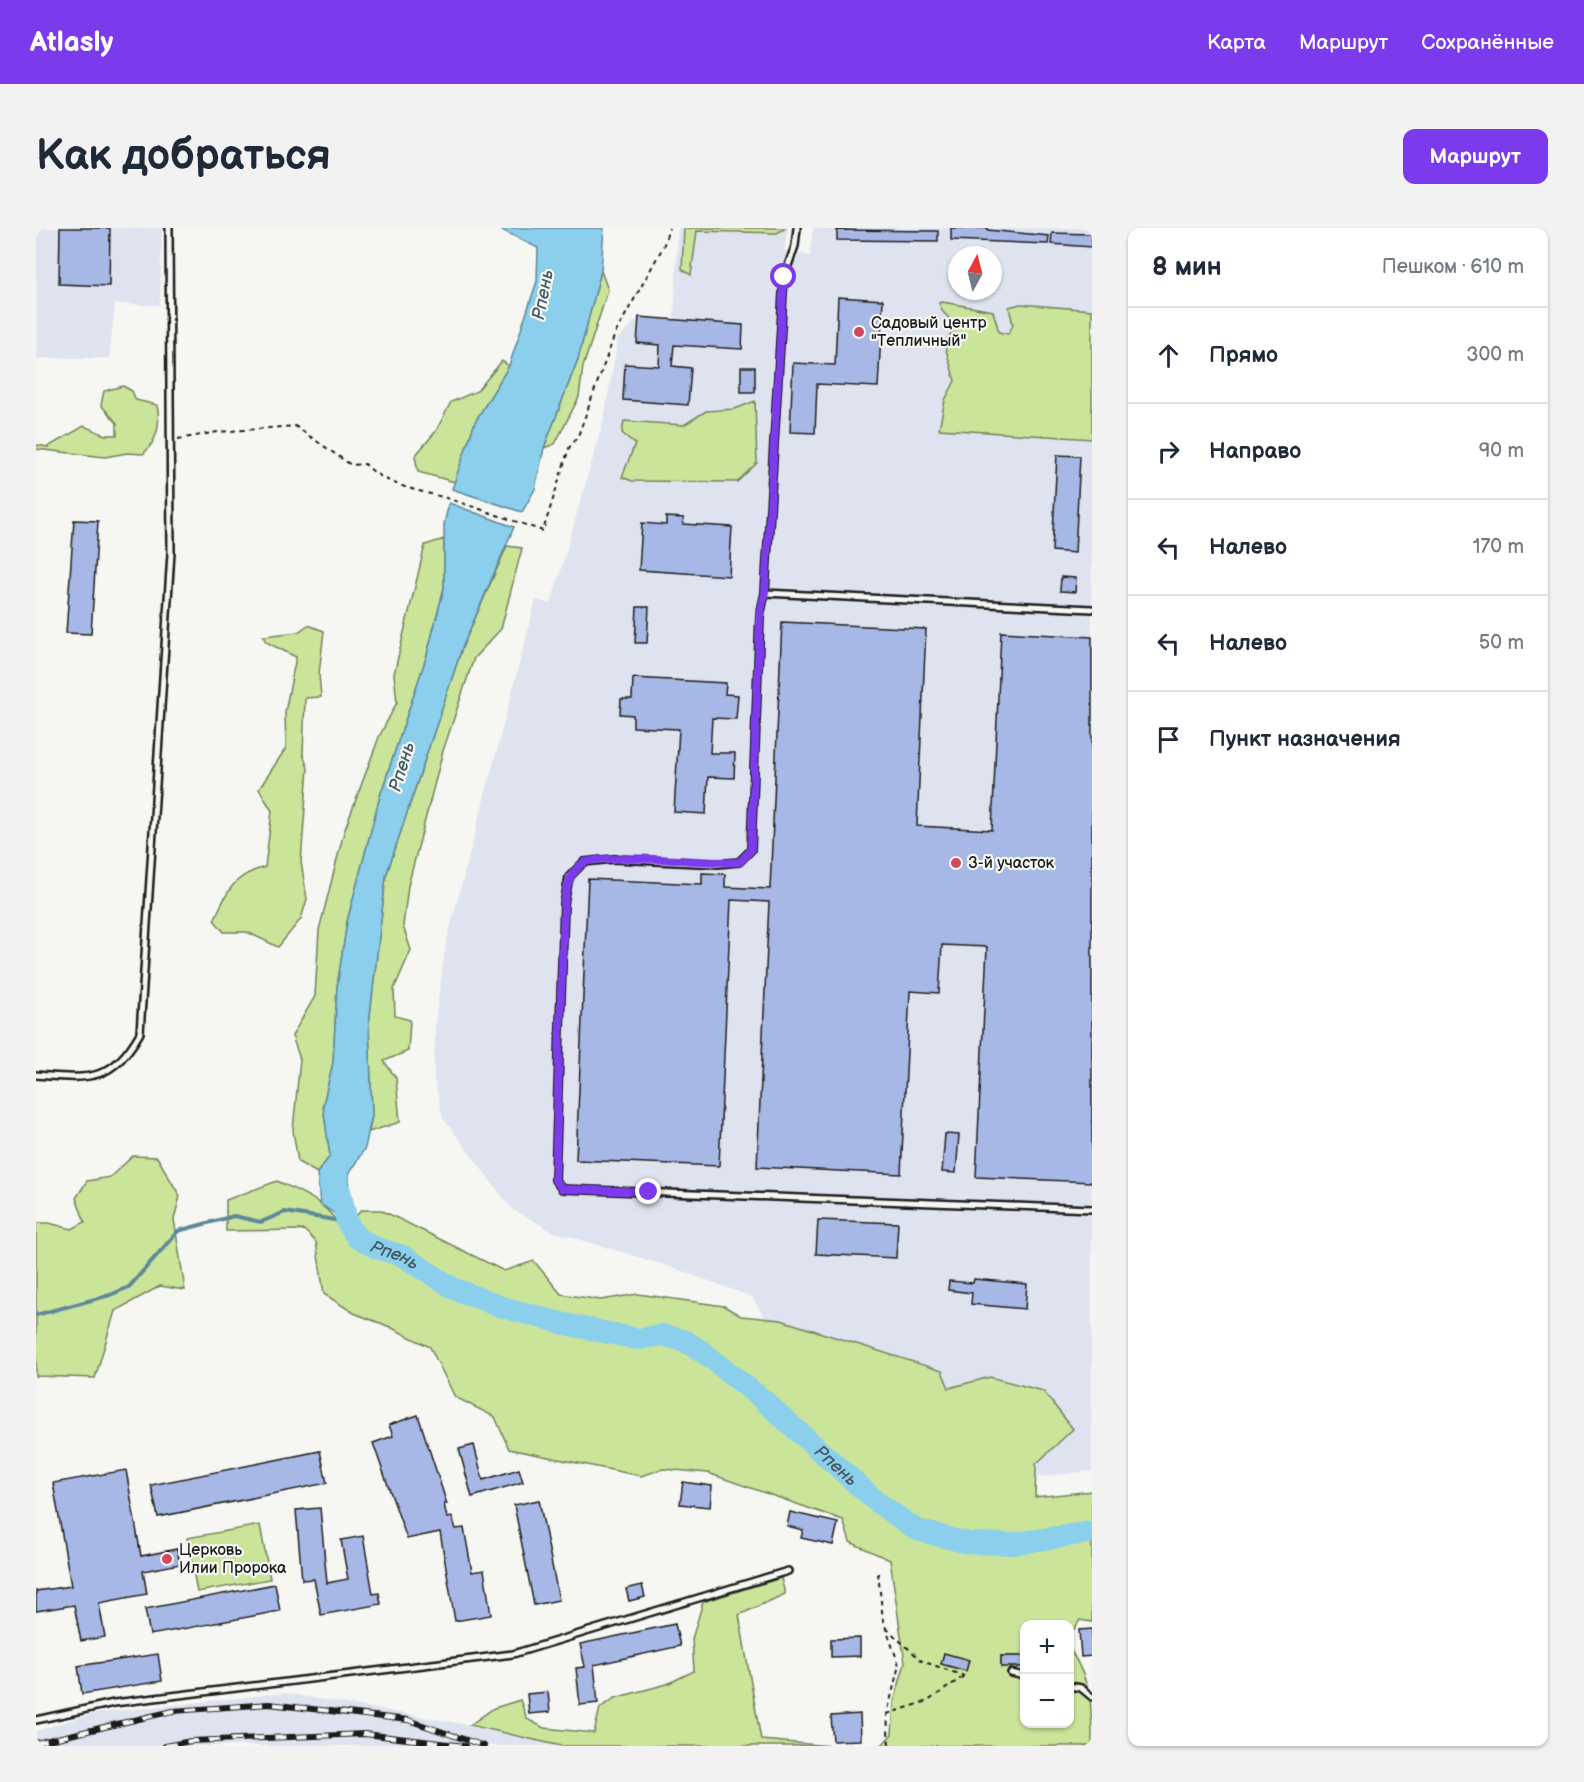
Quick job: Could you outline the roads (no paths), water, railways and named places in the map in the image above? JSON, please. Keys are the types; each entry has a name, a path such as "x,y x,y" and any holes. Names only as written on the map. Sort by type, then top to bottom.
{"lane":[{"path":"36,1075 83,1079 101,1072 126,1056 140,1033 171,553 169,228"},
{"path":"797,228 795,246 784,277 765,592 760,616 751,850 740,862 718,864 614,859 584,862 569,877 564,904 555,1180 562,1189 1092,1209"},
{"path":"765,592 1092,609"},
{"path":"36,1719 114,1703 513,1654 788,1571"},
{"path":"1011,1673 1020,1675"},
{"path":"1074,1687 1081,1688 1092,1696"}],"water":[{"path":"498,228 604,228 601,271 578,359 544,448 535,489 522,512 452,489 475,422 509,366 537,281 538,248"},
{"path":"449,503 514,527 462,648 386,876 369,1024 372,1115 365,1148 349,1173 347,1222 320,1204 317,1173 330,1156 323,1105 333,1063 337,987 347,922 380,796 427,655 444,588 444,524"}],"waterway":[{"name":"Рпень","path":"340,1191 347,1222 357,1238 377,1248 403,1256 453,1288 499,1306 565,1324 638,1339 662,1335 685,1341 703,1352 762,1399 878,1503 917,1530 968,1543 1011,1544 1092,1532"},
{"path":"36,1315 110,1295 129,1287 178,1231 234,1216 261,1222 285,1212 347,1222"}],"railway":[{"path":"36,1743 173,1711 269,1704 408,1720 484,1746"},
{"path":"165,1746 191,1741 365,1734 465,1746"}],"place":[{"name":"Садовый центр \"Тепличный\"","path":"859,332"},
{"name":"3-й участок","path":"956,863"},
{"name":"Церковь Илии Пророка","path":"167,1559"}]}
